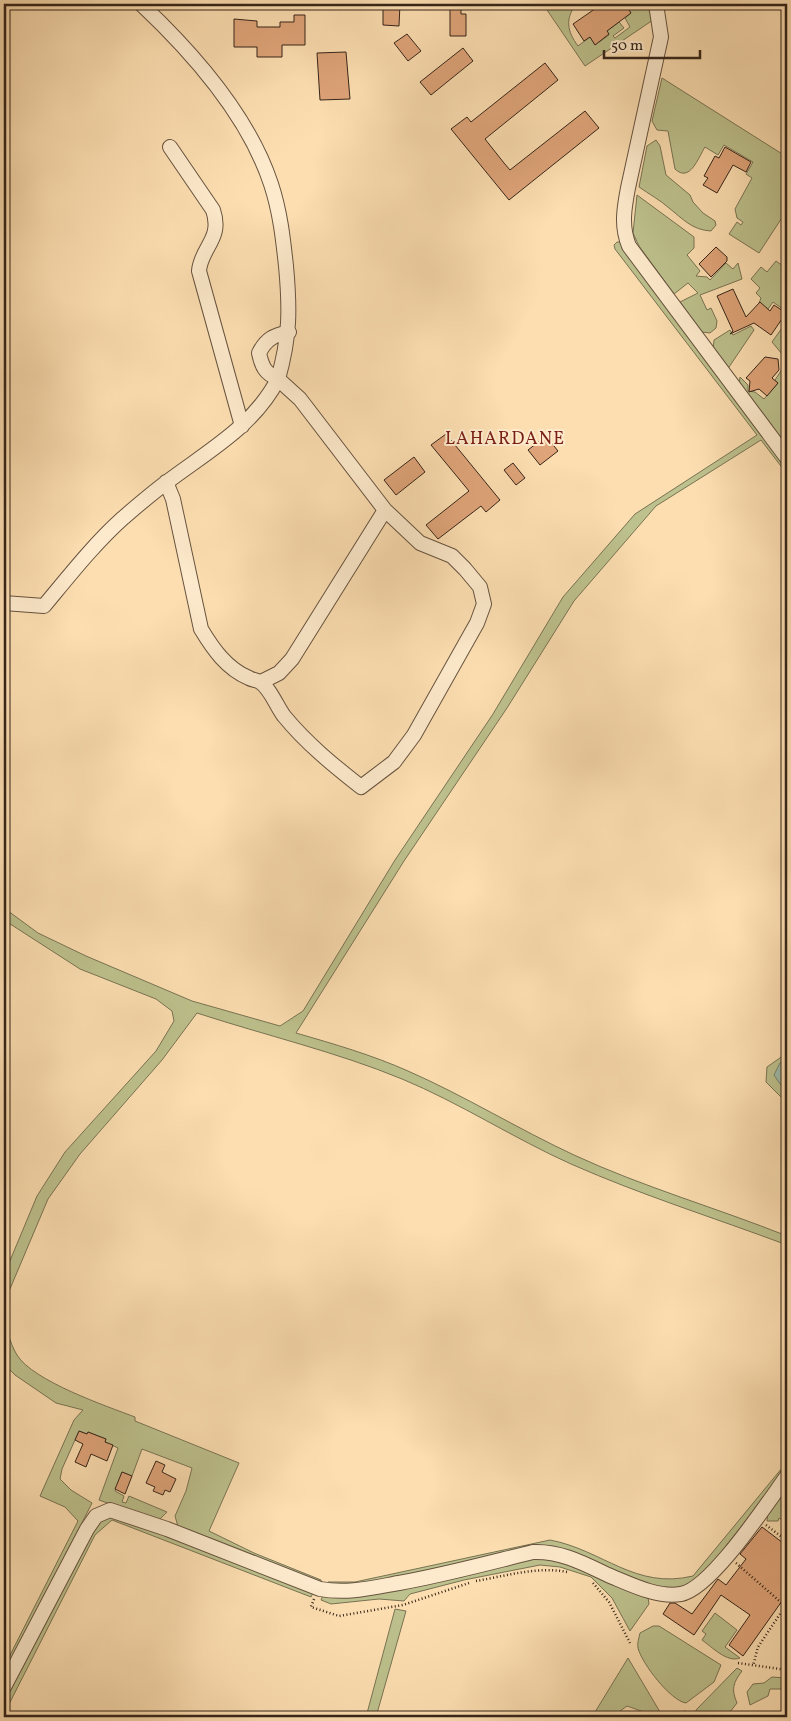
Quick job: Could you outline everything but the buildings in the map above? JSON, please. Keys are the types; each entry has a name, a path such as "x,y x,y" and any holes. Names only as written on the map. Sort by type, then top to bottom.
{"street":[{"path":"4,603 44,606 122,519 166,482 223,443 242,426 268,399 278,379 289,332 289,299 282,225 271,184 254,142 195,60 141,4"},
{"path":"656,4 662,37 628,188 624,211 624,234 629,246 787,458"},
{"path":"170,147 213,210 216,219 214,237 200,262 199,272 242,426"},
{"path":"166,482 177,516 201,629 219,656 248,678 261,682 284,716 311,746 361,787 394,762 414,735 477,622 484,604 480,587 465,568 452,556 420,543 385,510 300,399 278,379 268,374 262,366 258,353 265,341 276,334 289,332"},
{"path":"261,682 280,673 292,659 385,510"},
{"path":"4,1686 87,1529 96,1516 110,1510 167,1529 320,1589 333,1592 351,1592 408,1582 533,1552 549,1551 567,1556 610,1576 658,1593 682,1594 703,1582 756,1518 787,1476"}],"path":[{"path":"756,1518 787,1541"},
{"path":"726,1555 782,1601 784,1605 758,1647 753,1666"},
{"path":"316,1595 311,1607 339,1616 403,1605 474,1581 542,1571 556,1570 570,1573"},
{"path":"588,1580 609,1602 630,1643"},
{"path":"782,1611 787,1620"},
{"path":"738,1663 787,1670"},
{"path":"684,1711 688,1717"}],"green space":[{"path":"543,4 576,4 570,15 569,25 578,46 590,37 595,45 609,35 607,31 619,22 624,28 613,36 615,38 630,27 625,18 631,13 625,4 649,4 653,20 585,66"},
{"path":"662,78 787,157 787,210 759,253 729,234 737,222 741,225 743,222 737,218 735,209 752,178 746,174 753,162 724,145 718,155 705,147 693,167 685,173 680,173 675,169 668,131 657,130 652,121"},
{"path":"656,140 660,146 666,175 690,195 693,202 703,213 715,221 716,225 711,231 698,229 688,223 662,202 639,187 647,146"},
{"path":"637,195 694,237 694,248 687,255 700,271 696,276 707,277 710,280 726,263 733,269 738,263 742,279 700,295 707,310 711,308 717,321 716,328 710,333 702,332 680,302 698,293 688,283 674,294 639,246 633,233"},
{"path":"620,242 787,465 787,474 761,440 656,506 574,601 507,708 404,861 296,1033 367,1055 408,1071 600,1167 787,1236 787,1245 651,1196 571,1164 424,1088 377,1069 197,1013 162,1060 80,1154 48,1199 4,1303 4,1275 37,1196 65,1152 156,1051 174,1021 172,1011 156,999 80,969 4,920 4,908 38,933 86,956 192,1001 280,1026 303,1011 395,860 493,714 563,597 635,514 757,435 615,249 614,245"},
{"path":"776,261 787,269 787,312 773,302 768,309 759,303 761,298 756,293 760,288 751,279 761,267 767,272"},
{"path":"787,321 787,360 772,342"},
{"path":"751,326 754,330 727,370 713,350 714,340 730,330 733,335"},
{"path":"787,362 787,448 739,385 740,377 748,385 748,391 755,392 764,399 778,383 775,380"},
{"path":"787,1053 787,1058 780,1063 787,1094 787,1103 766,1082 767,1067"},
{"path":"4,1311 8,1334 14,1350 25,1365 38,1374 71,1392 135,1417 135,1421 239,1463 209,1531 254,1553 321,1580 321,1584 179,1530 175,1516 186,1491 192,1468 142,1449 132,1476 122,1472 115,1491 124,1496 122,1502 126,1503 129,1496 167,1512 158,1521 99,1500 118,1448 105,1442 106,1439 88,1432 87,1434 79,1431 62,1469 60,1479 71,1490 92,1503 4,1678 4,1667 78,1521 65,1507 40,1496 74,1420 83,1410 56,1403 15,1375 4,1364"},
{"path":"787,1462 787,1468 704,1574 684,1588 657,1588 568,1552 353,1588 328,1586 328,1582 355,1582 550,1540 569,1545 620,1567 654,1578 672,1579 693,1576"},
{"path":"787,1488 787,1524 779,1518 778,1521 767,1521 768,1512"},
{"path":"114,1514 314,1591 311,1597 112,1520 95,1535 4,1714 4,1695 89,1532 97,1521"},
{"path":"549,1555 648,1597 649,1604 630,1631 612,1598 591,1577 560,1567 540,1565 464,1580 410,1594 404,1601 379,1599 331,1604 321,1600 323,1595"},
{"path":"395,1609 406,1611 376,1717 366,1717"},
{"path":"715,1613 737,1630 725,1647 740,1658 735,1659 725,1656 702,1640 706,1634 702,1631"},
{"path":"653,1626 659,1626 721,1665 714,1682 686,1703 680,1701 665,1689 651,1672 641,1655 638,1646 640,1633"},
{"path":"628,1658 663,1717 647,1717 644,1712 627,1706 612,1717 592,1717"},
{"path":"737,1668 742,1671 734,1686 737,1703 726,1717 695,1717 696,1710"},
{"path":"772,1677 787,1678 787,1689 770,1689 768,1696 750,1705 747,1692 753,1684 764,1683"}],"shaded area":[{"path":"787,1058 787,1094 774,1075 780,1063"}],"district":[{"name":"LAHARDANE","path":"505,439"}]}
